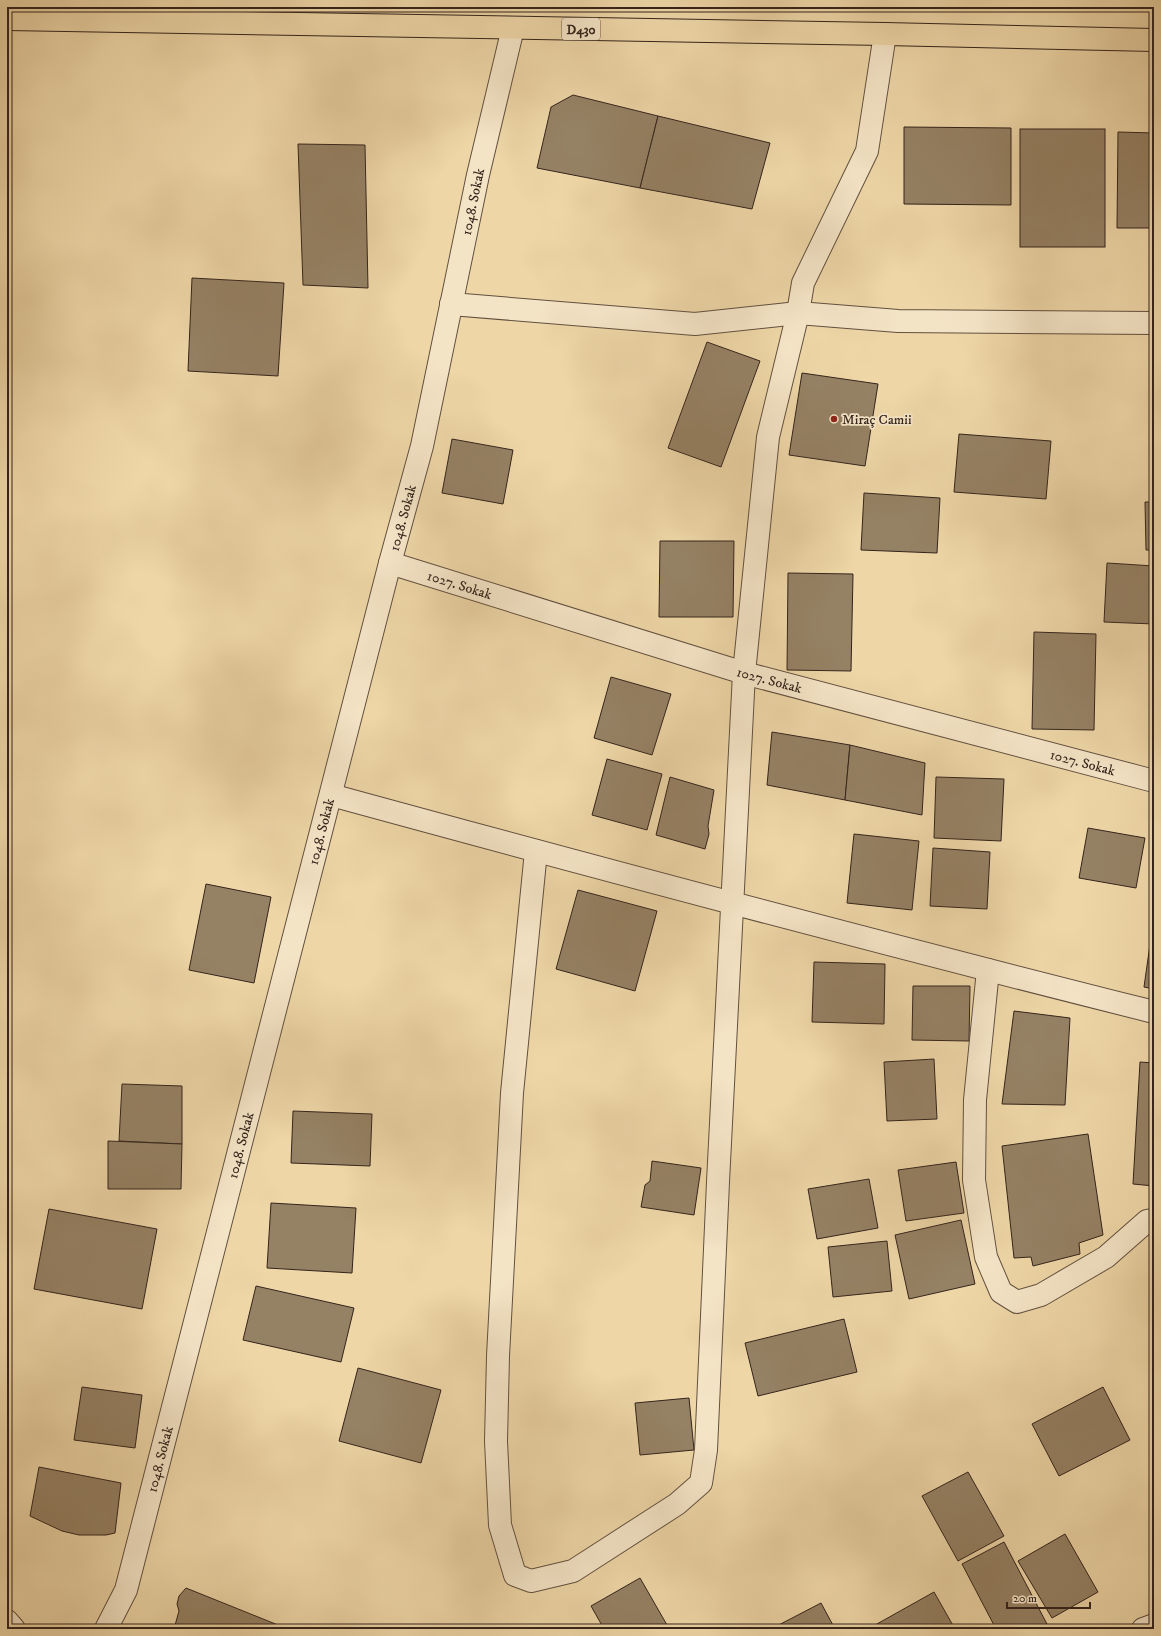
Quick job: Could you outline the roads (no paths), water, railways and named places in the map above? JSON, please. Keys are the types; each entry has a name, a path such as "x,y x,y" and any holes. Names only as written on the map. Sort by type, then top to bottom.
{"highway":[{"name":"D430","path":"7,19 1154,40"}],"street":[{"name":"1048. Sokak","path":"106,1629 126,1590 390,564 422,446 478,175 513,28"},
{"path":"536,851 512,1094 498,1356 496,1441 500,1525 515,1575 531,1581 573,1571 677,1504 701,1483 706,1450 717,1189 744,673 768,436 798,313 803,283 867,151 885,34"},
{"path":"451,304 695,324 798,313 898,321 1154,323"},
{"name":"1027. Sokak","path":"390,564 744,673 1154,781"},
{"path":"331,795 733,904 1154,1012"},
{"path":"988,970 975,1100 974,1180 986,1257 1001,1292 1017,1302 1041,1295 1106,1257 1147,1221 1154,1220"},
{"path":"7,1621 14,1629"},
{"path":"1143,1629 1154,1625"}],"place":[{"name":"Miraç Camii","path":"834,419"}]}
